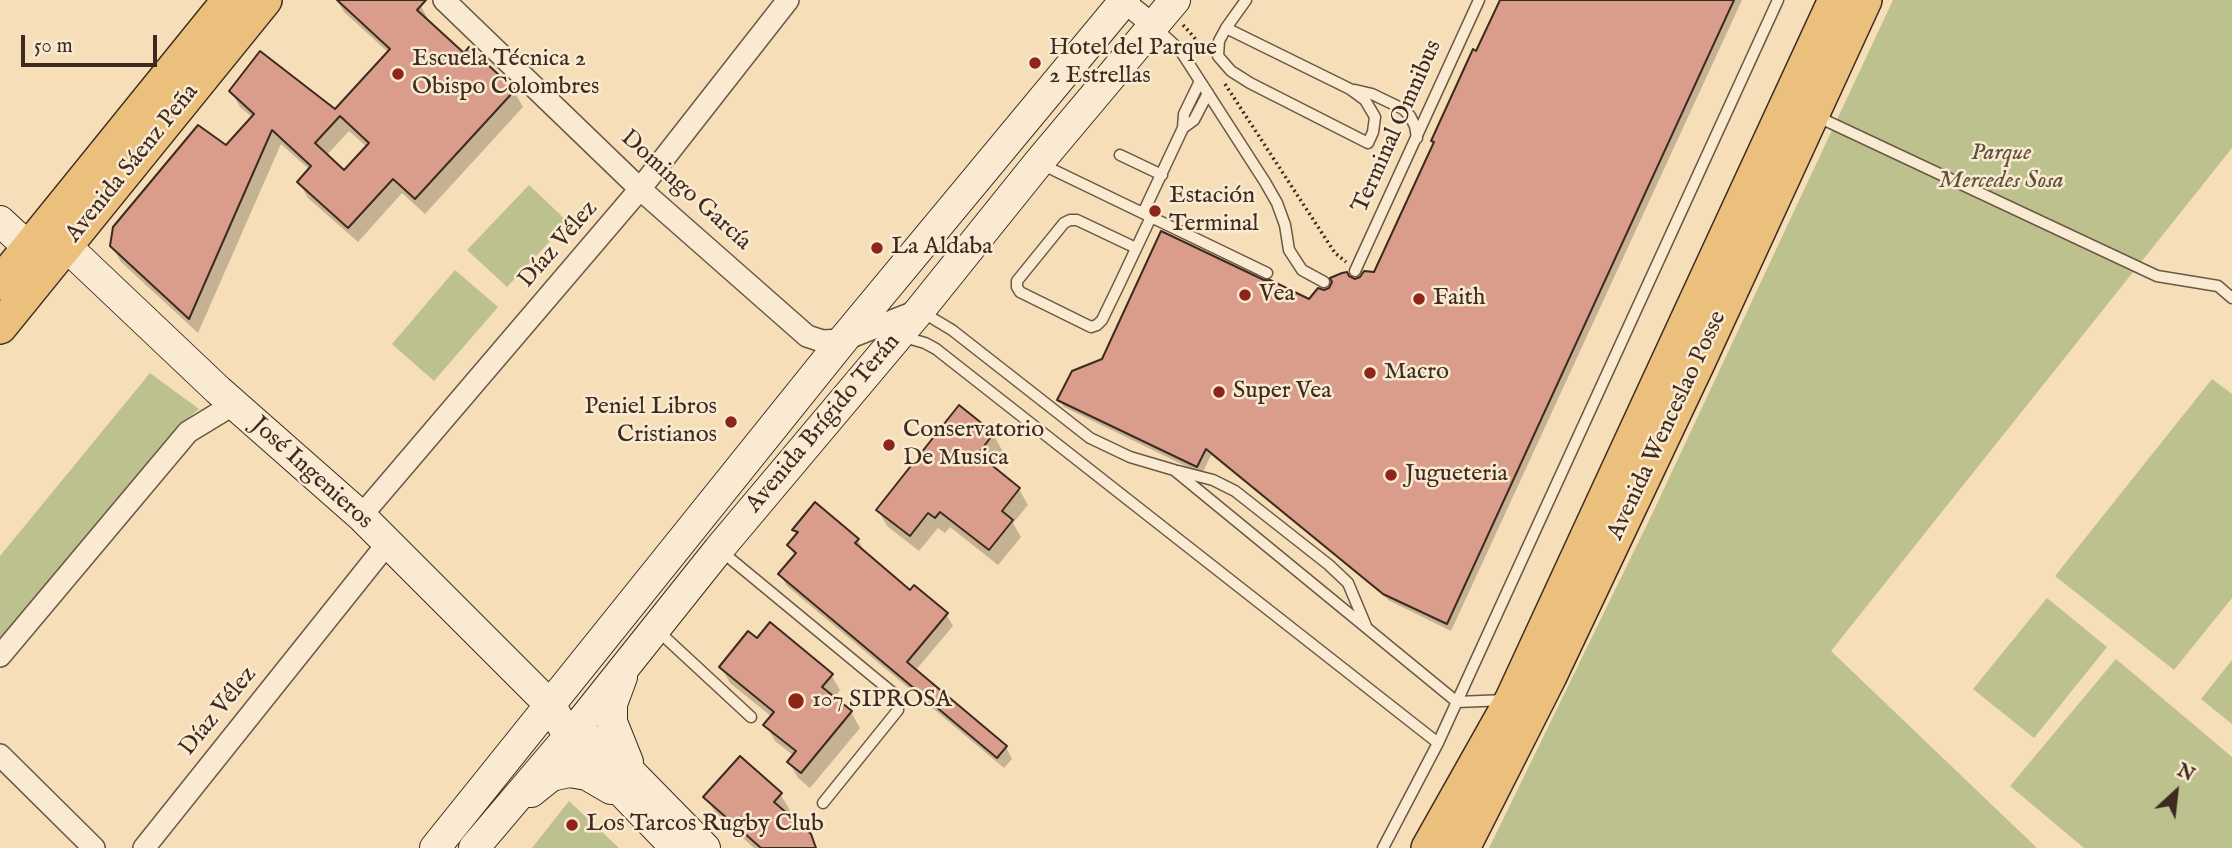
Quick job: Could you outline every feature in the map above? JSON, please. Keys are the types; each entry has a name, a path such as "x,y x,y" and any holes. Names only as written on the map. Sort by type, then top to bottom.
{"main road":[{"name":"Avenida Sáenz Peña","path":"0,283 229,0"},
{"name":"Avenida Sáenz Peña","path":"0,327 265,0"},
{"path":"1428,848 1512,699 1835,0"},
{"name":"Avenida Wenceslao Posse","path":"1463,848 1550,676 1866,0"},
{"name":"Avenida Brígido Terán","path":"435,848 843,340 1124,1"},
{"name":"Avenida Brígido Terán","path":"474,848 575,729 719,549 920,310 1153,25 1179,12"},
{"path":"0,221 29,248 67,247"},
{"name":"José Ingenieros","path":"67,247 234,404 360,516 632,788 705,848"},
{"path":"631,659 617,687 612,704 612,722 632,788"},
{"path":"503,814 551,776 569,772 632,788"},
{"name":"José Ingenieros","path":"632,788 677,848"}],"street":[{"name":"Domingo García","path":"444,0 640,189 807,336 822,341 843,340 920,310"},
{"name":"Díaz Vélez","path":"360,516 640,189 788,0"},
{"path":"1124,1 1153,25"},
{"path":"0,656 188,432 234,404"},
{"name":"Díaz Vélez","path":"144,848 387,544"},
{"path":"0,755 94,848"}],"lane":[{"path":"1226,28 1350,89 1365,100 1375,117 1368,143 1250,83 1231,71 1218,56 1219,41 1226,28 1246,0"},
{"name":"Terminal Omnibus","path":"1356,271 1479,0"},
{"path":"1382,848 1438,743 1777,0"},
{"path":"1153,25 1180,50 1277,203 1285,225 1289,250 1302,270 1324,282"},
{"path":"1136,248 1077,220 1070,220 1064,223 1017,281 1017,287 1020,292 1091,327 1102,320 1136,248 1161,175 1183,128 1184,114 1200,81"},
{"path":"1350,89 1372,94 1403,109 1415,126 1417,138"},
{"path":"1183,128 1194,120 1208,93"},
{"path":"1814,115 2157,276 2218,286 2232,298"},
{"path":"1120,155 1161,175"},
{"path":"1039,162 1267,273"},
{"path":"920,310 952,330 1090,438 1130,457 1213,480 1235,491 1348,583 1367,628"},
{"path":"898,336 913,338 936,349 1438,743"},
{"path":"1174,470 1457,702 1512,699"},
{"path":"719,549 893,694 898,702 898,710 823,803"},
{"path":"655,628 751,717"}],"path":[{"path":"1179,12 1205,54"},
{"path":"1218,74 1335,253 1356,271"}],"green space":[{"name":"Parque Mercedes Sosa","path":"1893,0 2232,0 2232,148 1831,651 2037,848 1489,848 1654,510"},
{"path":"529,185 568,222 507,287 467,250"},
{"path":"455,270 498,307 434,381 392,344"},
{"path":"150,373 199,409 183,422 0,638 0,556"},
{"path":"2212,379 2232,394 2232,598 2174,670 2055,576"},
{"path":"2047,598 2107,647 2034,738 1973,689"},
{"path":"2116,659 2232,757 2232,848 2084,848 2010,786"},
{"path":"2232,660 2232,724 2201,699"},
{"name":"Los Tarcos Rugby Club","path":"569,801 619,848 532,848"}],"building":[{"path":"337,0 426,0 417,10 464,53 469,47 515,90 415,199 393,179 348,228 297,182 311,166 272,130 189,319 110,246 113,227 198,125 226,145 254,114 229,91 260,51 335,109 390,49","holes":["340,116 369,143 344,170 315,143"]},
{"path":"1500,0 1734,0 1447,624 1383,594 1206,449 1197,467 1057,400 1072,371 1102,359 1161,231 1309,299 1318,288 1329,288 1332,282 1330,278 1342,273 1347,272 1355,279 1364,271 1374,272 1473,49 1476,51"},
{"path":"959,405 994,433 978,454 1020,488 1002,511 1013,520 989,550 940,512 935,518 928,513 910,536 876,510"},
{"path":"815,502 859,539 855,543 910,590 914,585 948,613 907,662 1007,746 997,758 778,574 796,553 787,545 798,532 792,530"},
{"path":"770,622 833,674 822,687 852,711 801,773 787,762 796,751 763,725 774,712 719,667 748,631 757,638"},
{"path":"740,756 782,793 774,802 811,834 816,848 761,848 703,797"}],"place":[{"name":"Hotel del Parque 2 Estrellas","path":"1035,63"},
{"name":"Escuela Técnica 2 Obispo Colombres","path":"398,74"},
{"name":"Estación Terminal","path":"1155,211"},
{"name":"La Aldaba","path":"877,248"},
{"name":"Vea","path":"1245,295"},
{"name":"Faith","path":"1419,299"},
{"name":"Macro","path":"1370,373"},
{"name":"Super Vea","path":"1219,392"},
{"name":"Peniel Libros Cristianos","path":"731,422"},
{"name":"Conservatorio De Musica","path":"889,445"},
{"name":"Jugueteria","path":"1391,475"},
{"name":"107 SIPROSA","path":"796,701"},
{"name":"Los Tarcos Rugby Club","path":"572,825"}]}
